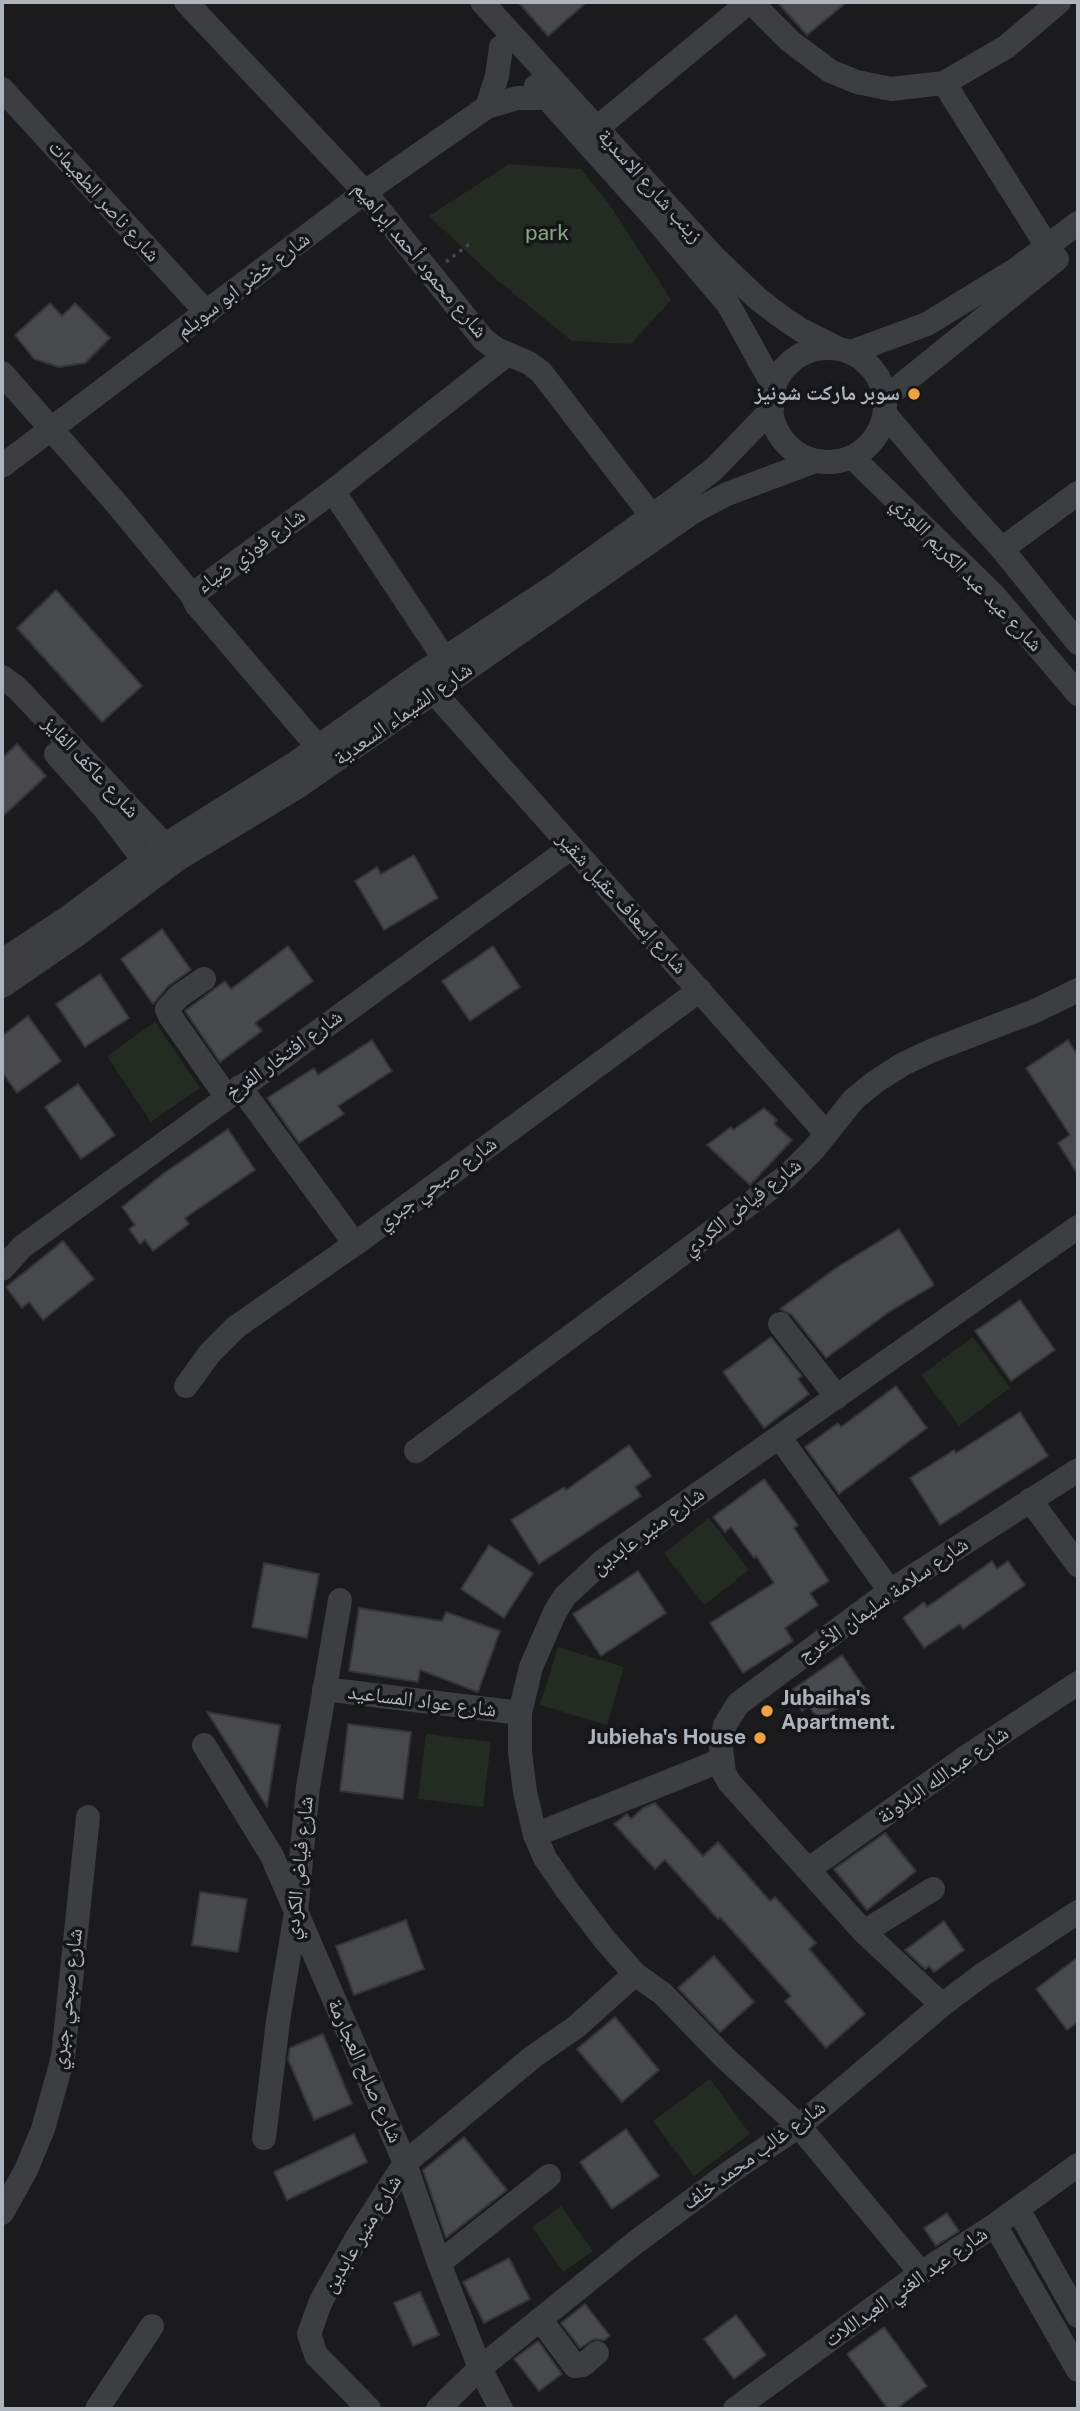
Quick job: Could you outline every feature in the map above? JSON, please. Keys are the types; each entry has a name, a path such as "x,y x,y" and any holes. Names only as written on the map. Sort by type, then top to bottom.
{"street":[{"name":"شارع محمود أحمد إبراهيم","path":"186,2 365,192 483,339 506,355 529,363 541,372 652,515"},
{"path":"597,128 750,2 790,41 830,71 857,82 891,89 944,83 1006,47 1059,2"},
{"name":"زينب شارع الاسدية","path":"480,3 715,258 758,299 801,330 844,350"},
{"name":"زينب شارع الاسدية","path":"480,3 501,47 728,304 773,398"},
{"path":"487,107 497,76 501,47"},
{"path":"944,83 1061,254"},
{"name":"شارع ناصر الطعيمات","path":"2,89 207,313"},
{"name":"شارع خضر ابو سويلم","path":"2,466 365,192 487,107 517,98 547,98"},
{"path":"844,350 863,360 874,370 881,383 885,406 879,432 868,447 852,457 835,462 815,461 786,444 777,430 773,398 781,372 792,360 805,352 821,348 844,350 927,324 1015,270 1061,254 1078,223"},
{"path":"885,406 1061,254 1078,243"},
{"name":"شارع فوزي ضياء","path":"2,373 192,595 332,491 506,355"},
{"name":"شارع الشيماء السعدية","path":"426,685 444,659 556,585 714,469 773,398"},
{"name":"شارع عيد عبد الكريم اللوزي","path":"885,406 961,504 1002,549 1078,643"},
{"name":"شارع عيد عبد الكريم اللوزي","path":"852,457 993,594 1078,694"},
{"name":"شارع الشيماء السعدية","path":"2,978 67,918 325,755 426,685 709,502 815,461"},
{"path":"332,491 444,659"},
{"path":"1002,549 1078,493"},
{"path":"192,595 196,604 325,755"},
{"name":"شارع عاكف الفايز","path":"2,677 16,688 161,859"},
{"name":"شارع إسعاف عقيل شقير","path":"426,685 825,1132"},
{"name":"شارع عاكف الفايز","path":"2,694 104,808 161,859"},
{"name":"شارع افتخار الفرخ","path":"2,1269 22,1247 572,847"},
{"path":"204,979 179,996 167,1009 170,1016 355,1244"},
{"name":"شارع صبحي جبري","path":"186,1386 210,1353 236,1327 355,1244 699,990"},
{"name":"شارع فياض الكردي","path":"416,1451 787,1176 806,1158 854,1098 903,1064 1035,1012 1078,990"},
{"name":"شارع منير عابدين","path":"920,2273 799,2126 723,2056 663,1994 635,1974 567,1890 545,1858 535,1835 525,1792 520,1752 520,1713 531,1667 548,1626 565,1595 604,1560 1078,1227"},
{"path":"780,1324 837,1397"},
{"path":"780,1438 890,1591"},
{"name":"شارع سلامة سليمان الأعرج","path":"942,2005 864,1932 809,1869 743,1801 729,1782 722,1760 725,1725 738,1704 890,1591 1078,1470"},
{"path":"1030,1500 1078,1565"},
{"name":"شارع فياض الكردي","path":"264,2138 278,2021 296,1912 308,1787 340,1600"},
{"name":"شارع عبدالله البلاونة","path":"809,1869 1078,1683"},
{"name":"شارع عواد المساعيد","path":"324,1689 520,1713"},
{"name":"شارع صالح العجارمة","path":"204,1745 272,1856 405,2163 439,2263 480,2368 501,2409"},
{"path":"535,1835 722,1760"},
{"name":"شارع صبحي جبري","path":"2,2213 26,2170 43,2129 63,2057 88,1817"},
{"path":"864,1932 933,1889"},
{"name":"شارع غالب محمد خلف","path":"438,2409 480,2368 636,2242 733,2170 799,2126 942,2005 982,1975 1078,1912"},
{"name":"شارع منير عابدين","path":"369,2409 316,2355 309,2333 315,2313 329,2286 405,2163 534,2056 576,2027 635,1974"},
{"name":"شارع عبد الغني العبداللات","path":"735,2409 920,2273 1018,2210 1078,2165"},
{"path":"439,2263 549,2176"},
{"path":"1018,2210 1078,2316"},
{"path":"995,2225 1078,2370"},
{"path":"540,2319 575,2366 583,2365 597,2353"},
{"path":"97,2409 152,2326"}],"path":[{"path":"431,274 472,242"}],"green space":[{"name":"park","path":"509,164 581,169 610,205 671,300 631,344 572,341 497,280 429,216"},
{"path":"155,1022 200,1088 151,1122 107,1056"},
{"path":"973,1337 1010,1388 959,1426 921,1375"},
{"path":"709,1518 749,1570 704,1605 664,1553"},
{"path":"558,1647 624,1667 607,1725 540,1705"},
{"path":"426,1734 491,1742 483,1807 418,1799"},
{"path":"710,2079 750,2134 694,2176 653,2121"},
{"path":"561,2206 593,2251 563,2272 532,2227"}],"building":[{"path":"518,2 587,2 548,36"},
{"path":"777,2 847,2 807,35"},
{"path":"50,303 62,316 75,303 110,338 85,363 59,367 34,359 15,335"},
{"path":"56,590 142,686 102,722 17,628"},
{"path":"17,744 46,776 2,817 2,758"},
{"path":"414,855 438,898 384,930 355,881 377,867 381,874"},
{"path":"162,929 191,970 168,986 153,1004 121,959"},
{"path":"288,946 313,981 255,1023 262,1031 220,1062 185,1011 225,981 231,989"},
{"path":"493,946 520,987 470,1021 442,981"},
{"path":"100,974 129,1018 85,1047 56,1004"},
{"path":"28,1016 61,1061 17,1093 2,1072 2,1036"},
{"path":"372,1040 392,1071 338,1106 344,1114 299,1143 267,1098 314,1068 318,1075"},
{"path":"1068,1040 1078,1056 1078,1175 1058,1143 1070,1135 1026,1068"},
{"path":"78,1084 115,1135 81,1159 45,1107"},
{"path":"764,1108 777,1120 774,1124 792,1140 750,1185 707,1145"},
{"path":"228,1129 255,1170 185,1218 189,1224 153,1251 145,1240 140,1244 129,1229 135,1225 122,1207 164,1173"},
{"path":"899,1229 934,1285 889,1312 826,1358 792,1315 780,1309 836,1268"},
{"path":"63,1241 94,1279 43,1320 29,1302 22,1308 6,1287"},
{"path":"1020,1300 1055,1350 1011,1381 975,1331"},
{"path":"771,1337 802,1376 798,1379 809,1394 764,1428 723,1372"},
{"path":"896,1386 927,1428 839,1494 805,1447 838,1423 841,1427"},
{"path":"1020,1412 1048,1456 940,1525 910,1478 954,1450 956,1453"},
{"path":"629,1445 651,1476 635,1487 641,1496 539,1564 511,1520 564,1487 566,1490"},
{"path":"764,1479 798,1525 794,1528 829,1581 810,1593 818,1605 785,1628 793,1641 743,1673 710,1623 774,1583 756,1556 754,1558 731,1527 725,1532 713,1517"},
{"path":"489,1545 533,1573 504,1618 461,1589"},
{"path":"992,1561 997,1569 1008,1561 1025,1585 963,1629 960,1624 924,1648 903,1618 924,1602 927,1607"},
{"path":"264,1563 319,1574 307,1638 252,1627"},
{"path":"638,1571 666,1613 601,1656 573,1614"},
{"path":"359,1608 442,1621 446,1612 500,1631 478,1692 420,1670 418,1682 349,1671"},
{"path":"842,1655 865,1689 819,1721 809,1706 802,1711 789,1692"},
{"path":"207,1712 280,1725 267,1807"},
{"path":"348,1724 411,1732 403,1799 340,1791"},
{"path":"655,1803 703,1856 718,1842 770,1901 775,1897 816,1943 809,1949 865,2014 826,2048 785,2001 791,1996 720,1917 718,1919 665,1860 655,1869 614,1824 627,1814 631,1819 643,1808"},
{"path":"885,1833 916,1871 867,1910 834,1869"},
{"path":"200,1892 247,1899 238,1952 192,1945"},
{"path":"406,1920 424,1969 354,1995 336,1946"},
{"path":"944,1921 964,1950 934,1972 929,1966 925,1969 905,1950"},
{"path":"714,1956 754,2002 720,2032 678,1988"},
{"path":"1078,1957 1078,2022 1067,2030 1036,1989"},
{"path":"615,2017 659,2070 622,2102 577,2049"},
{"path":"323,2034 352,2104 314,2120 288,2059 290,2048"},
{"path":"626,2129 659,2176 612,2209 580,2162"},
{"path":"354,2134 367,2162 287,2200 274,2172"},
{"path":"464,2137 507,2190 446,2238 423,2170"},
{"path":"947,2213 959,2231 936,2246 924,2228"},
{"path":"509,2258 530,2299 484,2323 463,2282"},
{"path":"420,2292 439,2335 413,2346 394,2303"},
{"path":"585,2304 610,2336 604,2340 594,2339 580,2348 561,2323"},
{"path":"736,2315 766,2355 734,2379 704,2339"},
{"path":"884,2327 927,2386 896,2409 888,2409 847,2354"},
{"path":"538,2341 562,2374 539,2391 514,2359"}],"place":[{"name":"سوبر ماركت شونيز","path":"914,394"},
{"name":"Jubaiha's Apartment.","path":"767,1711"},
{"name":"Jubieha's House","path":"760,1738"}]}
